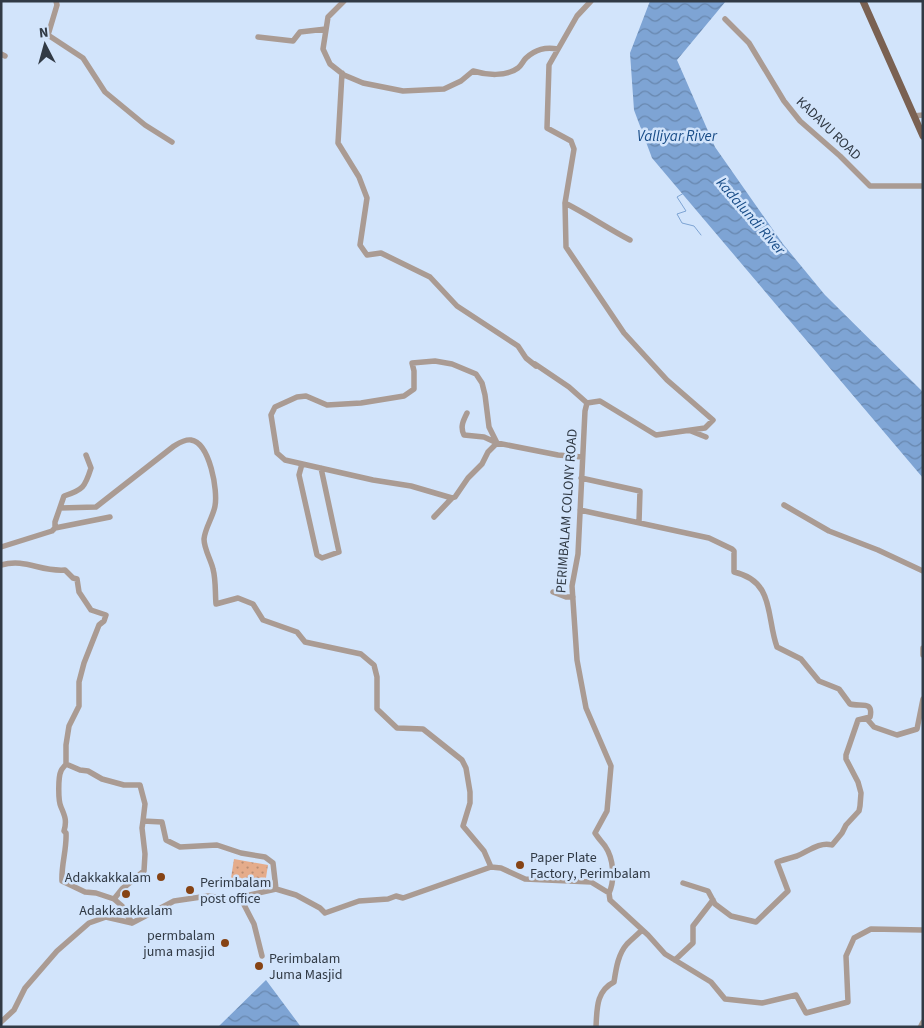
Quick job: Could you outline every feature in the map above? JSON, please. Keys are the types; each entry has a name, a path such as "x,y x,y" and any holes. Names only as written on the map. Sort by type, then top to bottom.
{"main road":[{"path":"863,1 923,136"}],"street":[{"path":"56,1 57,5 48,35 83,58 105,92 145,124 172,142"},
{"path":"344,1 328,17 323,49 330,64 342,74 362,83 403,92 444,89 461,82 472,71 486,75 504,73 518,68 525,59 540,49 546,47 558,49"},
{"path":"342,74 338,143 359,177 367,198 360,245 367,255 381,253 430,277 457,306 518,346 526,358 569,387 587,403 600,401 656,435 705,428 713,420 668,380 624,333 566,247 565,202 574,150 571,142 547,128 549,65 577,16 591,1"},
{"name":"KADAVU ROAD","path":"725,19 749,42 784,101 800,121 840,156 870,186 923,186"},
{"path":"258,37 292,42 300,32 326,29"},
{"path":"914,116 923,115"},
{"path":"565,202 592,216 612,231 630,240"},
{"path":"452,498 411,486 373,480 285,460 277,453 271,415 275,407 297,397 306,396 327,406 404,396 414,389 412,363 435,361 452,364 476,374 482,383 489,427 497,443"},
{"name":"PERIMBALAM COLONY ROAD","path":"587,403 582,457 578,554 572,586 577,660 586,708 611,766 607,811 595,833 606,847 613,870 612,886 609,894"},
{"path":"467,413 462,424 464,435 484,437 497,443 558,455 582,457"},
{"path":"690,430 706,437"},
{"path":"60,508 96,507 174,446 184,441 196,442 204,450 216,488 216,505 204,540 214,570 216,604 238,598 253,604 263,620 297,632 305,642 361,654 374,666 377,677 377,709 397,728 424,729 462,760 466,768 470,792 470,803 463,826 484,851 490,867"},
{"path":"434,517 455,497 468,478 482,464 488,452 497,443"},
{"path":"55,528 55,522 64,496 80,491 86,484 91,468 86,455"},
{"path":"302,464 299,475 308,520 317,556 322,558 339,552 321,468"},
{"path":"581,478 640,491 639,522"},
{"path":"784,505 829,531 878,550 923,572"},
{"path":"580,510 709,538 732,549 734,551 734,572 748,576 760,587 766,598 772,616 777,647 801,659 819,680 839,689 850,704 868,705 871,714 870,718 858,720 846,752 846,760 858,782 860,806 858,811 832,845 823,845 777,862 788,892 756,922 730,916 713,900 708,891 683,883"},
{"path":"1,547 52,531 55,528 110,517"},
{"path":"1,565 18,562 37,566 45,570 65,570 73,578 77,579 79,592 91,610 106,615 104,621 99,625 84,663 79,682 79,706 69,726 66,744 66,764 61,771 60,806 65,814 64,831 67,840 64,850 62,881 85,892 96,893 114,899 122,906 132,923"},
{"path":"554,592 566,598 573,597"},
{"path":"923,648 923,655"},
{"path":"867,719 874,727 897,735 917,728 923,699"},
{"path":"66,764 88,771 102,779 124,785 140,785 145,804 142,828 145,854 144,871 122,889 114,899"},
{"path":"143,821 162,822 166,840 180,847 217,845 241,853 265,857 273,863 276,889"},
{"path":"1,1022 14,1010 25,988 57,952 89,923 106,917 132,923 174,901 208,896 232,899 276,889 296,895 320,908 325,913 359,901 388,899 396,896 402,898 490,867 501,868 525,879 591,882 609,894 610,900 665,954 711,982 725,999 762,1003 796,995 806,1013 848,1002 846,956 854,938 871,929 923,930"},
{"path":"240,898 256,929 262,956"},
{"path":"675,960 693,943 694,926 713,900"},
{"path":"596,1027 597,1003 600,996 607,986 614,982 616,966 621,952 642,930"}],"shaded area":[{"path":"234,859 268,865 265,884 231,878"}],"water":[{"name":"Valliyar River","path":"650,1 726,1 677,60 715,147 783,244 825,295 923,392 923,478 652,158 634,110 630,53"},
{"path":"266,980 301,1027 218,1027"}],"waterway":[{"path":"684,193 677,197 686,211 677,214 682,223 694,226 701,235"}],"place":[{"name":"Paper Plate Factory, Perimbalam","path":"520,865"},
{"name":"Adakkakkalam","path":"161,877"},
{"name":"Perimbalam post office","path":"190,890"},
{"name":"Adakkaakkalam","path":"126,894"},
{"name":"permbalam juma masjid","path":"225,943"},
{"name":"Perimbalam Juma Masjid","path":"259,966"}],"water label":[{"name":"kadalundi River","path":"751,216"}]}
